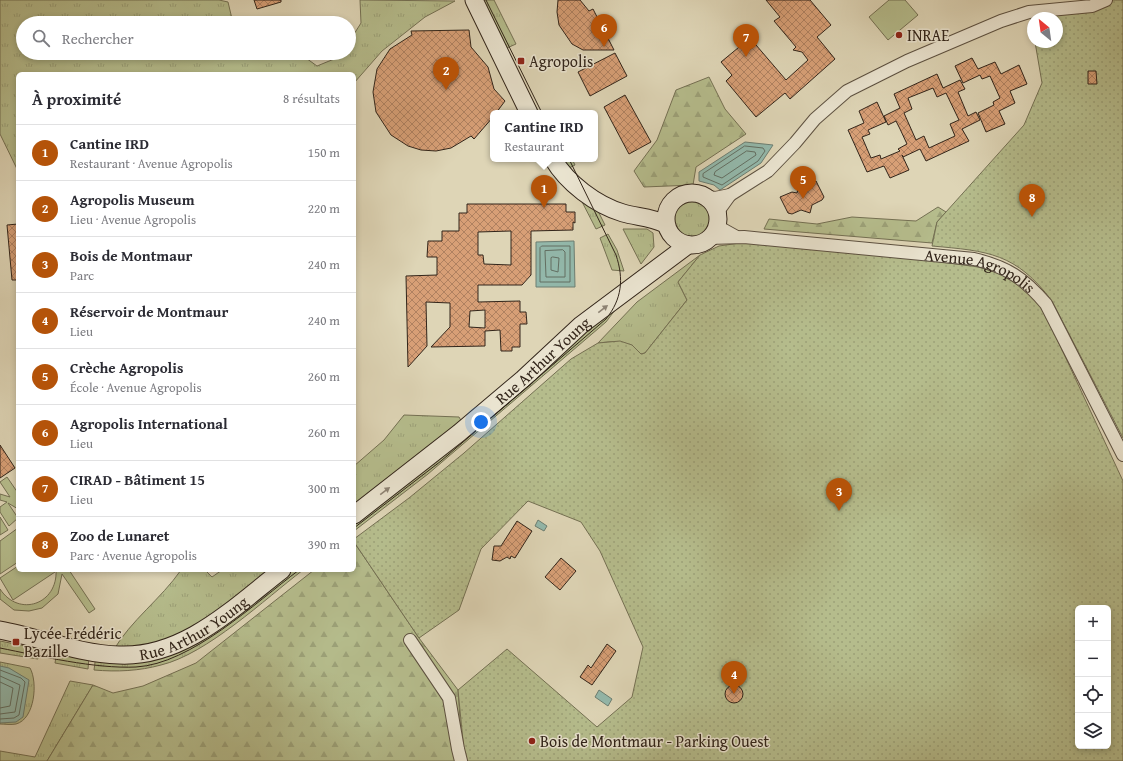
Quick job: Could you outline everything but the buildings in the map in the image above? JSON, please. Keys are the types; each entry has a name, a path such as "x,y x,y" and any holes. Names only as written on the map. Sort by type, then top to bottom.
{"street":[{"path":"474,0 528,110"},
{"path":"632,214 653,211 682,194 688,193 715,198 730,195 768,171 795,143 815,119 847,91 907,61 1001,21 1029,12 1092,6 1106,0"},
{"path":"555,162 586,194 608,207 632,214 669,230 681,243 688,245 699,243 714,226 730,195"},
{"path":"706,196 714,205 714,226"},
{"path":"658,269 669,230 666,213 672,201"},
{"name":"Avenue Agropolis","path":"714,226 736,237 987,262 1016,275 1030,285 1046,304 1123,456"},
{"name":"Rue Arthur Young","path":"356,513 454,437 523,379 581,326 629,288 658,269 688,245"},
{"name":"Rue Arthur Young","path":"0,630 34,637 68,647 104,654 119,655 158,651 186,639 214,622 279,572"},
{"path":"410,640 449,698 461,761"}],"green space":[{"path":"0,0 219,0 228,2 231,16 16,16 16,60 309,60 317,66 332,60 356,60 356,31 361,23 360,0 455,1 425,17 382,51 356,81 356,72 16,72 16,167 0,134"},
{"path":"483,0 494,0 516,44 507,48"},
{"path":"889,0 905,0 918,15 888,40 869,17"},
{"path":"1106,0 1123,0 1123,438 1052,301 1039,285 1026,273 1000,257 969,250 932,246 937,222 1024,125 1042,83 1036,48 1063,48 1063,12 1029,12"},
{"path":"709,77 725,109 746,134 696,167 693,185 644,187 634,171 657,140 676,90"},
{"path":"564,162 574,162 575,165 567,169"},
{"path":"578,194 596,207 605,225 596,229"},
{"path":"691,201 704,207 710,220 704,233 691,239 678,233 672,220 678,207"},
{"path":"938,207 946,212 937,222 932,243 764,229 769,219 817,224 852,217 916,221"},
{"path":"623,229 647,229 653,233 654,247 641,264"},
{"path":"608,234 617,250 624,271 612,270 600,238"},
{"path":"747,242 897,256 978,267 1002,274 1023,287 1043,309 1123,481 1123,761 465,761 458,690 507,649 597,727 632,697 643,647 600,551 581,522 528,501 481,549 459,610 419,638 356,545 356,538 409,498 464,453 571,359 598,343 620,341 632,345 641,354 645,353 687,300 678,282 700,255 719,246"},
{"path":"700,255 678,282 687,300 645,353 641,354 626,343 598,343 637,302"},
{"path":"618,306 606,322 428,474 356,529 356,516 558,352"},
{"path":"404,415 459,417 463,424 356,504 356,464 384,440"},
{"path":"7,477 16,490 16,508 8,503 16,515 16,520 9,526 0,512 0,507 7,502 0,500 0,494 10,497 0,482"},
{"path":"0,517 8,530 0,535"},
{"path":"16,529 16,563 0,574 0,541"},
{"path":"356,545 419,638 458,690 463,761 47,761 93,685 113,693 143,686 196,663 311,572 356,572"},
{"path":"16,567 16,572 55,572 13,600 0,578"},
{"path":"56,572 70,572 95,609 89,613 62,574 58,594 42,608 29,611 14,610 0,599 0,589 8,598 17,603 27,605 36,603 44,599 51,591 55,582"},
{"path":"180,572 207,572 212,577 219,572 270,572 224,607 172,641 113,651 128,629"},
{"path":"283,572 301,572 254,610 216,638 179,659 144,669 111,671 94,670 96,655 145,656"},
{"path":"0,641 40,649 38,659 0,653"},
{"path":"57,651 89,657 88,669 55,663"},
{"path":"0,662 30,668 32,674 34,691 31,708 22,721 16,724 0,724"},
{"path":"70,681 93,685 47,761 0,761 0,751 35,757"}],"water":[{"path":"745,142 773,145 761,163 720,190 714,185 699,181 699,172"},
{"path":"574,241 575,287 536,287 536,242"},
{"path":"538,520 547,526 544,531 535,526"},
{"path":"0,666 9,668 29,680 23,717 16,722 0,723"},
{"path":"599,690 612,699 608,706 595,697"}],"tram line":[{"path":"486,0 541,110"},
{"path":"356,526 441,461 606,319 611,311 620,288 621,281 619,264 570,162"},
{"path":"0,648 103,666 136,667 157,663 200,644 222,630 296,572"}],"place":[{"name":"INRAE","path":"899,35"},
{"name":"Agropolis International","path":"604,47"},
{"name":"CIRAD - Bâtiment 15","path":"746,57"},
{"name":"Agropolis","path":"521,61"},
{"name":"Agropolis Museum","path":"446,90"},
{"name":"Crèche Agropolis","path":"803,199"},
{"name":"Cantine IRD","path":"544,208"},
{"name":"Zoo de Lunaret","path":"1032,217"},
{"name":"Bois de Montmaur","path":"839,511"},
{"name":"Lycée Frédéric Bazille","path":"16,642"},
{"name":"Réservoir de Montmaur","path":"734,694"},
{"name":"Bois de Montmaur - Parking Ouest","path":"532,741"}]}
